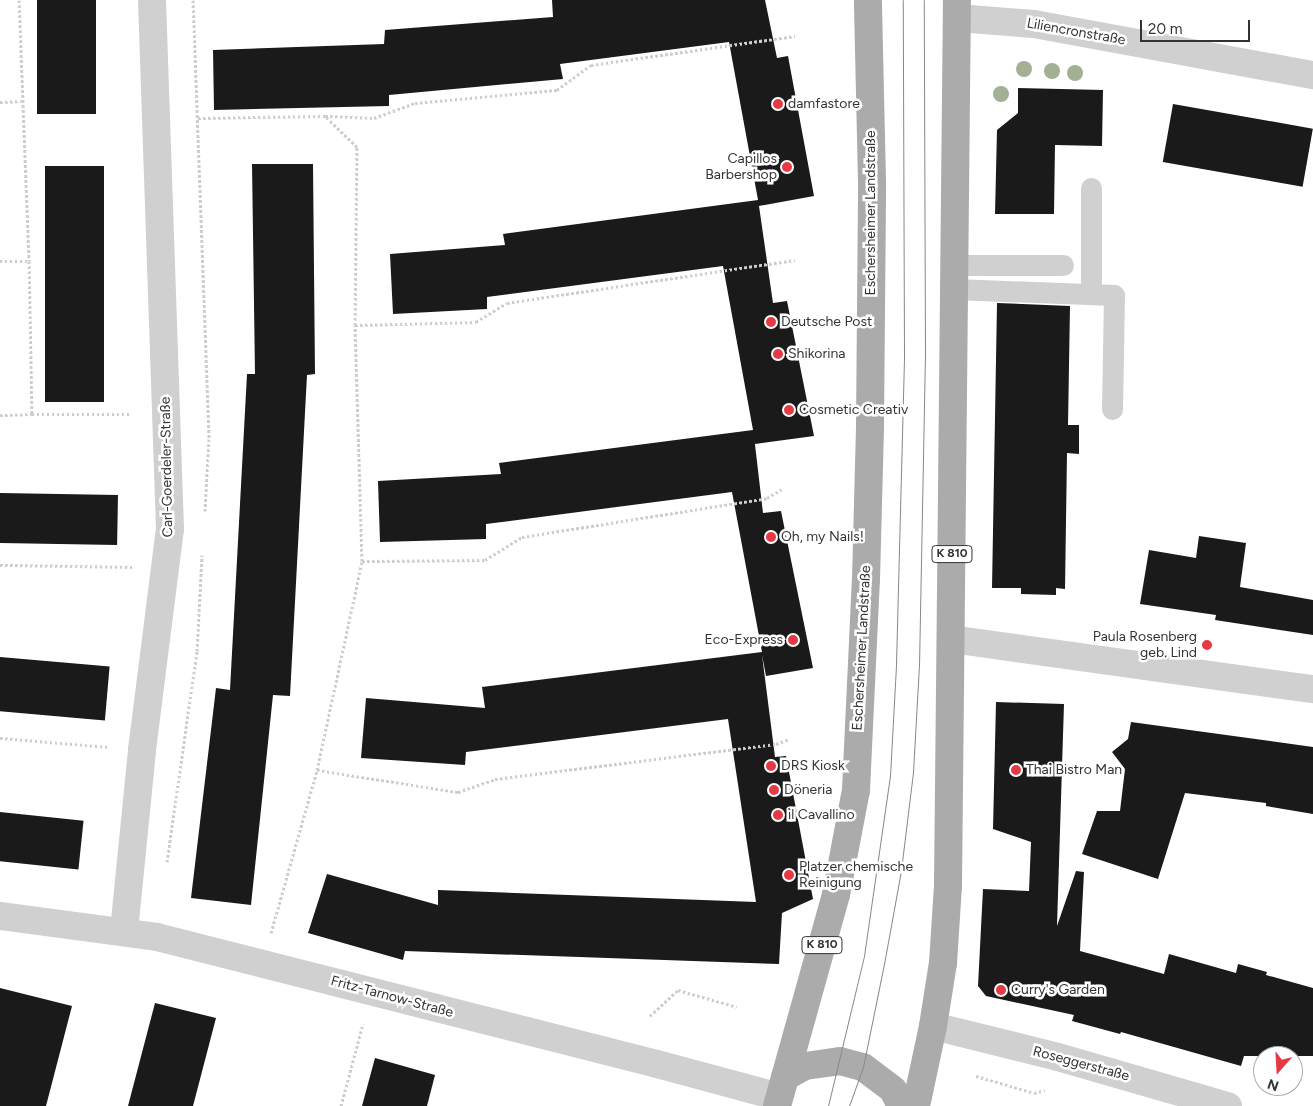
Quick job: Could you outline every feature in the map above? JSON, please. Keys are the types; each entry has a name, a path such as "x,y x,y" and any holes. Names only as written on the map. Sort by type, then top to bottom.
{"main road":[{"name":"Eschersheimer Landstraße","path":"780,1093 836,895 856,790 866,580 870,425 872,182 868,0"},
{"name":"K 810","path":"916,1106 934,1026 943,963 948,886 957,9"},
{"path":"780,1093 805,1066 840,1061 862,1067 894,1090 901,1106"}],"street":[{"name":"Carl-Goerdeler-Straße","path":"124,931 142,750 170,529 152,0"},
{"name":"Liliencronstraße","path":"957,9 1313,75"},
{"path":"951,639 1313,689"},
{"name":"Fritz-Tarnow-Straße","path":"0,916 124,931 157,937 656,1064 780,1093"},
{"name":"Roseggerstraße","path":"934,1026 1058,1057 1228,1106"}],"lane":[{"path":"1091,188 1091,294"},
{"path":"955,277 1063,265"},
{"path":"955,277 1091,294 1114,294 1112,409"}],"path":[{"path":"18,0 29,260 32,414"},
{"path":"198,118 325,116 374,118 415,103 557,90 591,65 795,36"},
{"path":"0,102 21,101"},
{"path":"269,939 317,770 362,561 355,325 357,147 325,116"},
{"path":"0,261 29,260"},
{"path":"355,325 476,322 507,303 795,260"},
{"path":"0,415 167,413"},
{"path":"362,561 485,560 522,537 766,498 782,489"},
{"path":"0,564 166,567"},
{"path":"0,738 142,750"},
{"path":"317,770 458,792 495,779 776,744 789,739"},
{"path":"650,1016 678,990 736,1007"},
{"path":"341,1106 371,992"},
{"path":"976,1076 1034,1093"}],"building":[{"path":"37,0 96,0 96,114 37,114"},
{"path":"552,0 765,0 777,58 788,56 814,196 759,206 773,303 787,301 814,436 755,444 754,436 763,513 781,511 813,668 766,676 762,655 775,757 786,756 813,899 782,913 779,964 405,951 403,960 308,933 327,874 438,905 438,890 756,902 728,719 466,752 465,765 361,758 366,698 485,708 482,687 762,652 732,492 486,524 486,539 380,542 378,481 501,474 499,463 753,430 723,266 487,297 487,309 393,314 390,254 505,245 503,234 758,200 729,42 560,64 563,79 389,95 389,106 214,110 213,50 384,44 385,30 553,17"},
{"path":"1018,88 1103,90 1102,146 1055,145 1054,214 995,214 997,130 1018,113"},
{"path":"1173,104 1313,129 1303,187 1163,162"},
{"path":"252,164 313,164 315,374 307,375 290,696 273,695 251,905 191,898 216,688 230,690 247,374 255,374"},
{"path":"45,166 104,166 104,402 45,402"},
{"path":"997,303 1070,306 1068,425 1079,425 1079,454 1067,453 1065,589 1056,588 1056,595 1021,594 1021,588 992,588"},
{"path":"0,493 118,495 117,545 0,543"},
{"path":"1199,536 1246,543 1240,587 1313,600 1313,635 1215,620 1216,615 1140,604 1149,550 1196,558"},
{"path":"0,657 110,667 105,720 0,711"},
{"path":"996,702 1064,704 1057,926 1076,871 1084,872 1080,951 1164,974 1169,954 1236,973 1238,964 1267,972 1266,975 1313,988 1313,1056 1303,1056 1303,1046 1253,1046 1253,1056 1244,1056 1241,1066 1121,1032 1120,1034 1072,1021 1074,1015 986,996 978,986 983,889 1029,891 1031,842 993,829"},
{"path":"1131,722 1313,747 1313,814 1266,806 1266,803 1185,793 1158,879 1082,854 1097,811 1120,811 1125,769 1112,752 1128,739"},
{"path":"0,812 84,821 78,870 0,861"},
{"path":"0,988 72,1006 46,1106 0,1106"},
{"path":"155,1003 216,1018 193,1106 128,1106"},
{"path":"375,1058 435,1075 427,1106 362,1106"}],"tram line":[{"path":"828,1106 864,956 890,776 896,664 904,356 903,0"},
{"path":"849,1106 863,1067 884,964 901,870 913,772 919,666 925,356 924,0"}],"place":[{"name":"damfastore","path":"778,104"},
{"name":"Capillos Barbershop","path":"787,167"},
{"name":"Deutsche Post","path":"771,322"},
{"name":"Shikorina","path":"778,354"},
{"name":"Cosmetic Creativ","path":"789,410"},
{"name":"Oh, my Nails!","path":"771,537"},
{"name":"Eco-Express","path":"793,640"},
{"name":"Paula Rosenberg geb. Lind","path":"1207,645"},
{"name":"DRS Kiosk","path":"771,766"},
{"name":"Thai Bistro Man","path":"1016,770"},
{"name":"Döneria","path":"774,790"},
{"name":"il Cavallino","path":"778,815"},
{"name":"Platzer chemische Reinigung","path":"789,875"},
{"name":"Curry's Garden","path":"1001,990"}]}
